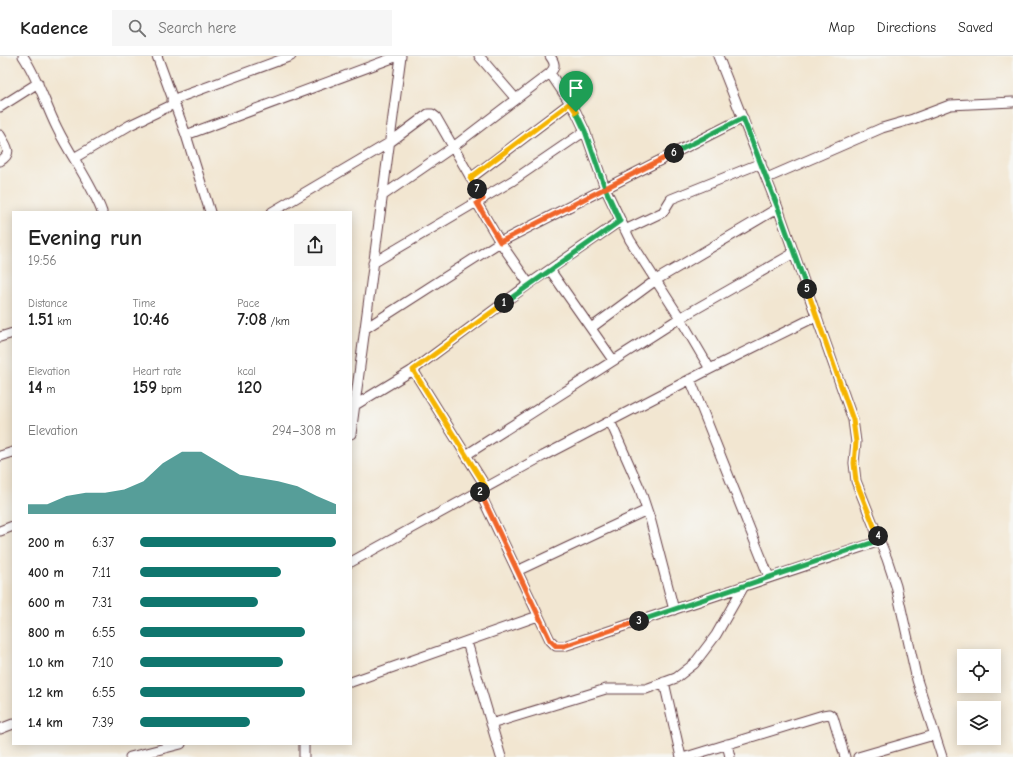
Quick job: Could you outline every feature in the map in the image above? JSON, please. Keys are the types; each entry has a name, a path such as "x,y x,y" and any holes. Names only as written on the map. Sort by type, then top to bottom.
{"street":[{"path":"157,56 186,135 210,211"},
{"path":"74,158 173,102 291,56"},
{"path":"186,135 398,56"},
{"path":"352,420 366,328 373,263 401,56"},
{"path":"479,56 516,99"},
{"path":"382,196 453,147 550,73 554,68 555,63 550,56"},
{"path":"718,56 767,178 818,316 853,420 856,442 854,463 856,481 880,540 896,586 917,680 942,757"},
{"path":"27,58 57,128 96,195 102,211"},
{"path":"550,73 576,112 585,131 605,188 620,221 710,369"},
{"path":"0,107 38,83"},
{"path":"767,178 882,128 913,119 950,105 1013,102"},
{"path":"470,178 570,103"},
{"path":"274,211 389,143 428,114 432,114 436,117 470,178 500,242 529,284"},
{"path":"366,328 500,242 743,118"},
{"path":"373,263 480,201 585,131"},
{"path":"0,135 8,149 8,154 0,161"},
{"path":"625,230 663,212 672,199 761,163"},
{"path":"590,328 656,280 778,208"},
{"path":"353,407 413,370 529,284 620,221"},
{"path":"466,455 680,318 794,253"},
{"path":"550,270 613,360"},
{"path":"352,561 543,456 690,379 818,316"},
{"path":"0,337 12,333"},
{"path":"413,370 466,455 483,489 517,571 538,616 550,640 556,646 564,646 880,540"},
{"path":"690,379 769,577"},
{"path":"610,421 640,489 674,610"},
{"path":"0,456 12,452"},
{"path":"517,571 647,510"},
{"path":"0,531 12,526"},
{"path":"491,724 606,689 646,689 676,678 694,664 716,635 744,586"},
{"path":"352,682 538,616"},
{"path":"467,642 501,757"},
{"path":"664,682 680,757"},
{"path":"686,757 829,714 833,717 845,757"},
{"path":"0,728 12,724"},
{"path":"858,757 934,735"},
{"path":"727,744 730,757"},
{"path":"130,757 179,745"},
{"path":"304,745 304,757"}],"route":[{"path":"576,112 570,103 470,178 483,199 477,203 500,242 605,188 743,118 818,316 853,420 856,442 854,463 856,481 880,540 564,646 556,646 550,640 479,491 486,487 413,370 529,284 620,221 605,188 585,131 576,112"}]}
